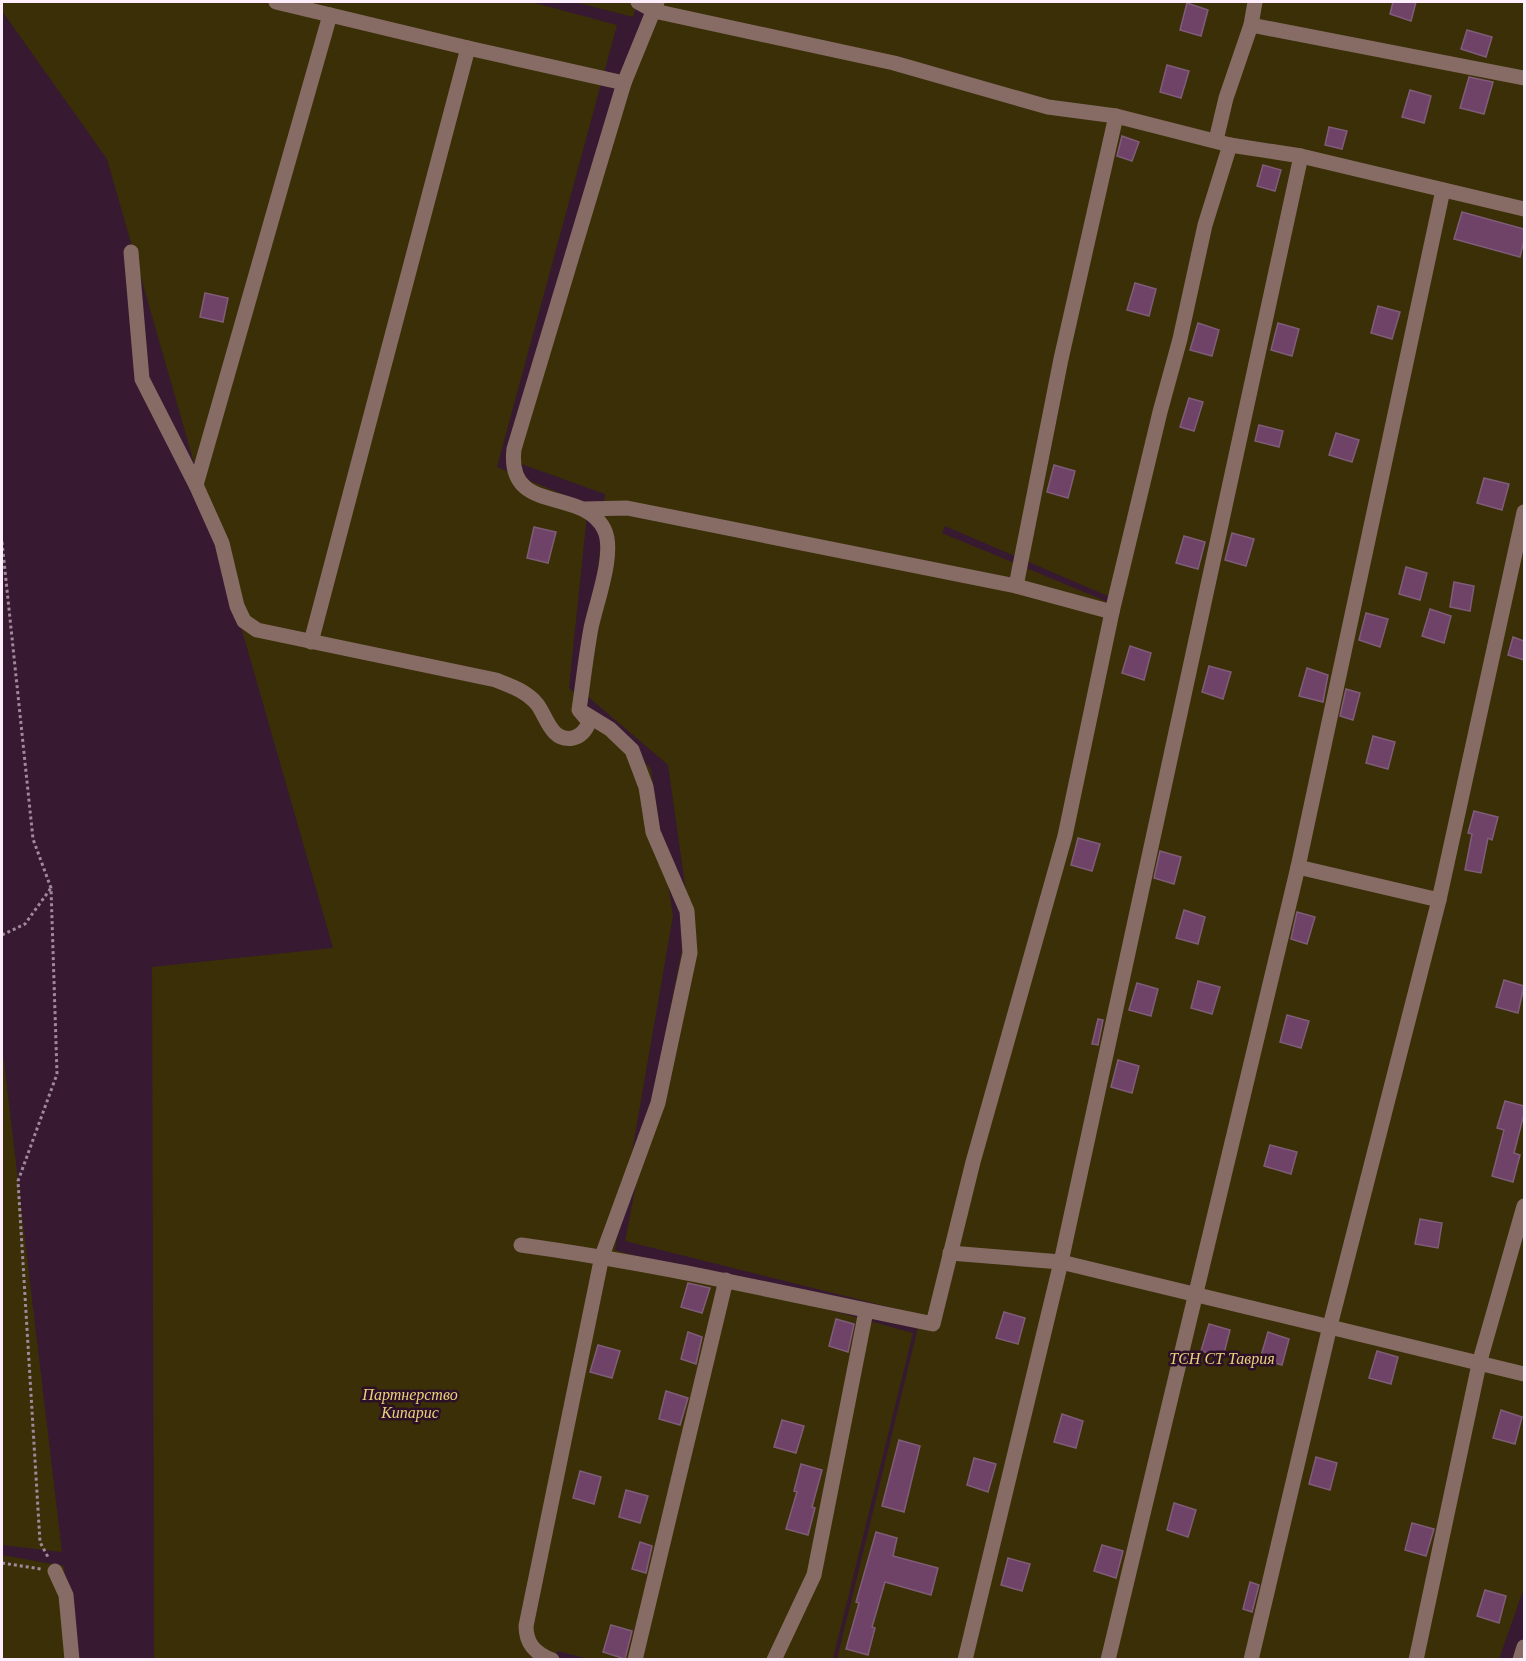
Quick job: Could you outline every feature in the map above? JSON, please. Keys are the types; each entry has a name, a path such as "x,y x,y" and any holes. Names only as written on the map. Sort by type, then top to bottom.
{"street":[{"path":"276,2 624,83"},
{"path":"638,2 894,63 1048,106 1116,116 1223,142 1301,156 1524,209"},
{"path":"521,1245 602,1256 933,1324 973,1162 1065,836 1112,612 1180,339 1205,225 1223,142 1226,98 1251,26 1255,2"},
{"path":"656,6 624,83 514,449 514,472 520,482 538,496 584,509 627,508 1016,586 1112,612"},
{"path":"196,485 330,15"},
{"path":"1251,26 1524,78"},
{"path":"311,642 468,48"},
{"path":"1016,586 1062,359 1116,116"},
{"path":"965,1659 1061,1262 1301,156"},
{"path":"1108,1659 1298,867 1443,190"},
{"path":"131,252 142,379 196,485 222,543 237,606 244,621 257,630 496,680 518,688 537,704 552,730 563,738 576,737 589,722 579,710 591,629 608,543 600,523 584,509"},
{"path":"1251,1659 1330,1326 1439,900 1524,512"},
{"path":"544,1658 529,1642 526,1626 602,1256 658,1103 690,953 687,911 653,832 646,787 632,750 610,729 579,710"},
{"path":"1298,867 1439,900"},
{"path":"1416,1659 1479,1364 1524,1206"},
{"path":"950,1253 1061,1262 1524,1374"},
{"path":"635,1659 726,1280"},
{"path":"774,1659 814,1575 866,1311"},
{"path":"55,1572 66,1595 72,1659"},
{"path":"1520,1659 1524,1647"}],"path":[{"path":"2,542 33,839 51,888 57,1074 18,1181 40,1542 55,1572"},
{"path":"2,935 25,924 51,888"},
{"path":"2,1563 55,1572"}],"green space":[{"name":"Партнерство Кипарис","path":"2,2 531,2 617,25 497,467 588,505 569,688 651,769 673,916 615,1250 913,1333 833,1659 592,1660 558,1651 553,1660 154,1659 152,967 333,948 107,159 2,11"},
{"path":"575,2 638,2 633,17"},
{"name":"ТСН СТ Таврия","path":"648,2 1524,2 1524,1588 1499,1659 837,1659 921,1315 625,1241 689,913 668,765 586,695 605,494 513,461","holes":["945,526 1110,597 1108,602 942,533"]},
{"path":"2,1045 62,1552 2,1545"},
{"path":"2,1555 64,1566 72,1659 2,1659"}],"building":[{"path":"1393,2 1416,2 1411,21 1390,14"},
{"path":"1187,3 1208,10 1201,36 1180,30"},
{"path":"1467,30 1492,37 1486,57 1461,49"},
{"path":"1167,65 1189,71 1181,98 1160,92"},
{"path":"1469,77 1493,82 1484,114 1460,108"},
{"path":"1410,90 1431,96 1424,123 1402,117"},
{"path":"1329,127 1347,131 1342,149 1325,145"},
{"path":"1122,136 1139,142 1132,161 1117,156"},
{"path":"1263,165 1281,170 1275,191 1257,186"},
{"path":"1462,212 1524,229 1520,257 1454,239"},
{"path":"1135,283 1156,289 1149,316 1127,310"},
{"path":"205,293 228,298 223,322 200,317"},
{"path":"1378,306 1400,312 1392,339 1371,333"},
{"path":"1198,323 1219,330 1212,356 1190,350"},
{"path":"1278,323 1299,329 1292,356 1271,350"},
{"path":"1189,398 1203,402 1194,431 1180,427"},
{"path":"1259,425 1283,431 1279,447 1255,441"},
{"path":"1336,433 1359,440 1352,462 1329,455"},
{"path":"1054,465 1075,471 1068,498 1047,492"},
{"path":"1484,478 1509,484 1502,510 1477,503"},
{"path":"534,527 556,532 548,563 527,558"},
{"path":"1232,533 1254,539 1246,566 1225,560"},
{"path":"1184,536 1205,542 1198,569 1176,563"},
{"path":"1406,567 1427,573 1420,600 1399,594"},
{"path":"1454,582 1474,586 1470,611 1450,607"},
{"path":"1430,609 1451,616 1444,643 1422,636"},
{"path":"1366,613 1388,619 1380,647 1359,640"},
{"path":"1513,637 1524,641 1524,660 1508,655"},
{"path":"1130,646 1151,653 1144,680 1122,673"},
{"path":"1209,666 1231,672 1223,699 1202,692"},
{"path":"1307,668 1328,675 1323,702 1299,696"},
{"path":"1346,689 1360,693 1353,720 1340,716"},
{"path":"1373,736 1395,742 1388,769 1366,763"},
{"path":"1474,811 1498,817 1492,840 1488,838 1481,873 1465,870 1472,834 1468,833"},
{"path":"1078,838 1100,844 1092,871 1071,865"},
{"path":"1160,851 1181,857 1174,884 1154,878"},
{"path":"1184,910 1205,917 1198,944 1176,938"},
{"path":"1297,912 1315,917 1307,944 1291,939"},
{"path":"1504,980 1524,986 1518,1013 1496,1007"},
{"path":"1198,981 1220,987 1212,1014 1191,1008"},
{"path":"1137,983 1158,989 1151,1016 1129,1010"},
{"path":"1287,1015 1309,1021 1301,1048 1280,1042"},
{"path":"1098,1019 1103,1020 1098,1045 1092,1044"},
{"path":"1118,1060 1139,1066 1132,1093 1111,1087"},
{"path":"1505,1101 1524,1106 1514,1153 1520,1155 1513,1182 1492,1176 1504,1130 1497,1128"},
{"path":"1270,1145 1297,1152 1291,1174 1264,1166"},
{"path":"1420,1219 1442,1223 1438,1248 1415,1244"},
{"path":"688,1283 710,1288 702,1313 681,1307"},
{"path":"1004,1312 1025,1318 1018,1344 996,1338"},
{"path":"836,1319 854,1324 848,1352 829,1346"},
{"path":"1209,1324 1230,1330 1223,1357 1201,1351"},
{"path":"688,1332 702,1337 696,1364 681,1359"},
{"path":"1268,1332 1289,1339 1282,1365 1260,1359"},
{"path":"598,1345 620,1351 612,1378 590,1372"},
{"path":"1377,1351 1398,1357 1391,1384 1369,1378"},
{"path":"666,1391 688,1398 680,1425 659,1419"},
{"path":"1501,1410 1522,1417 1515,1444 1493,1438"},
{"path":"1062,1414 1083,1421 1076,1448 1054,1442"},
{"path":"782,1420 804,1426 796,1453 774,1447"},
{"path":"899,1440 920,1446 904,1512 882,1506"},
{"path":"1316,1457 1337,1463 1330,1490 1309,1484"},
{"path":"974,1458 996,1464 988,1492 967,1485"},
{"path":"801,1464 822,1470 812,1507 815,1508 808,1535 786,1529 797,1492 794,1491"},
{"path":"580,1471 601,1477 594,1504 573,1498"},
{"path":"626,1490 648,1496 640,1523 619,1517"},
{"path":"1174,1503 1196,1510 1188,1537 1167,1530"},
{"path":"1412,1523 1434,1529 1426,1556 1405,1550"},
{"path":"876,1532 897,1538 893,1556 938,1568 931,1595 885,1582 872,1627 875,1628 868,1655 846,1649 859,1603 856,1602"},
{"path":"640,1542 652,1546 646,1573 632,1569"},
{"path":"1102,1545 1123,1551 1116,1578 1094,1571"},
{"path":"1008,1558 1030,1564 1022,1591 1001,1585"},
{"path":"1250,1582 1259,1585 1252,1612 1243,1609"},
{"path":"1485,1590 1506,1596 1499,1623 1477,1616"},
{"path":"611,1625 632,1631 625,1659 603,1652"}]}
